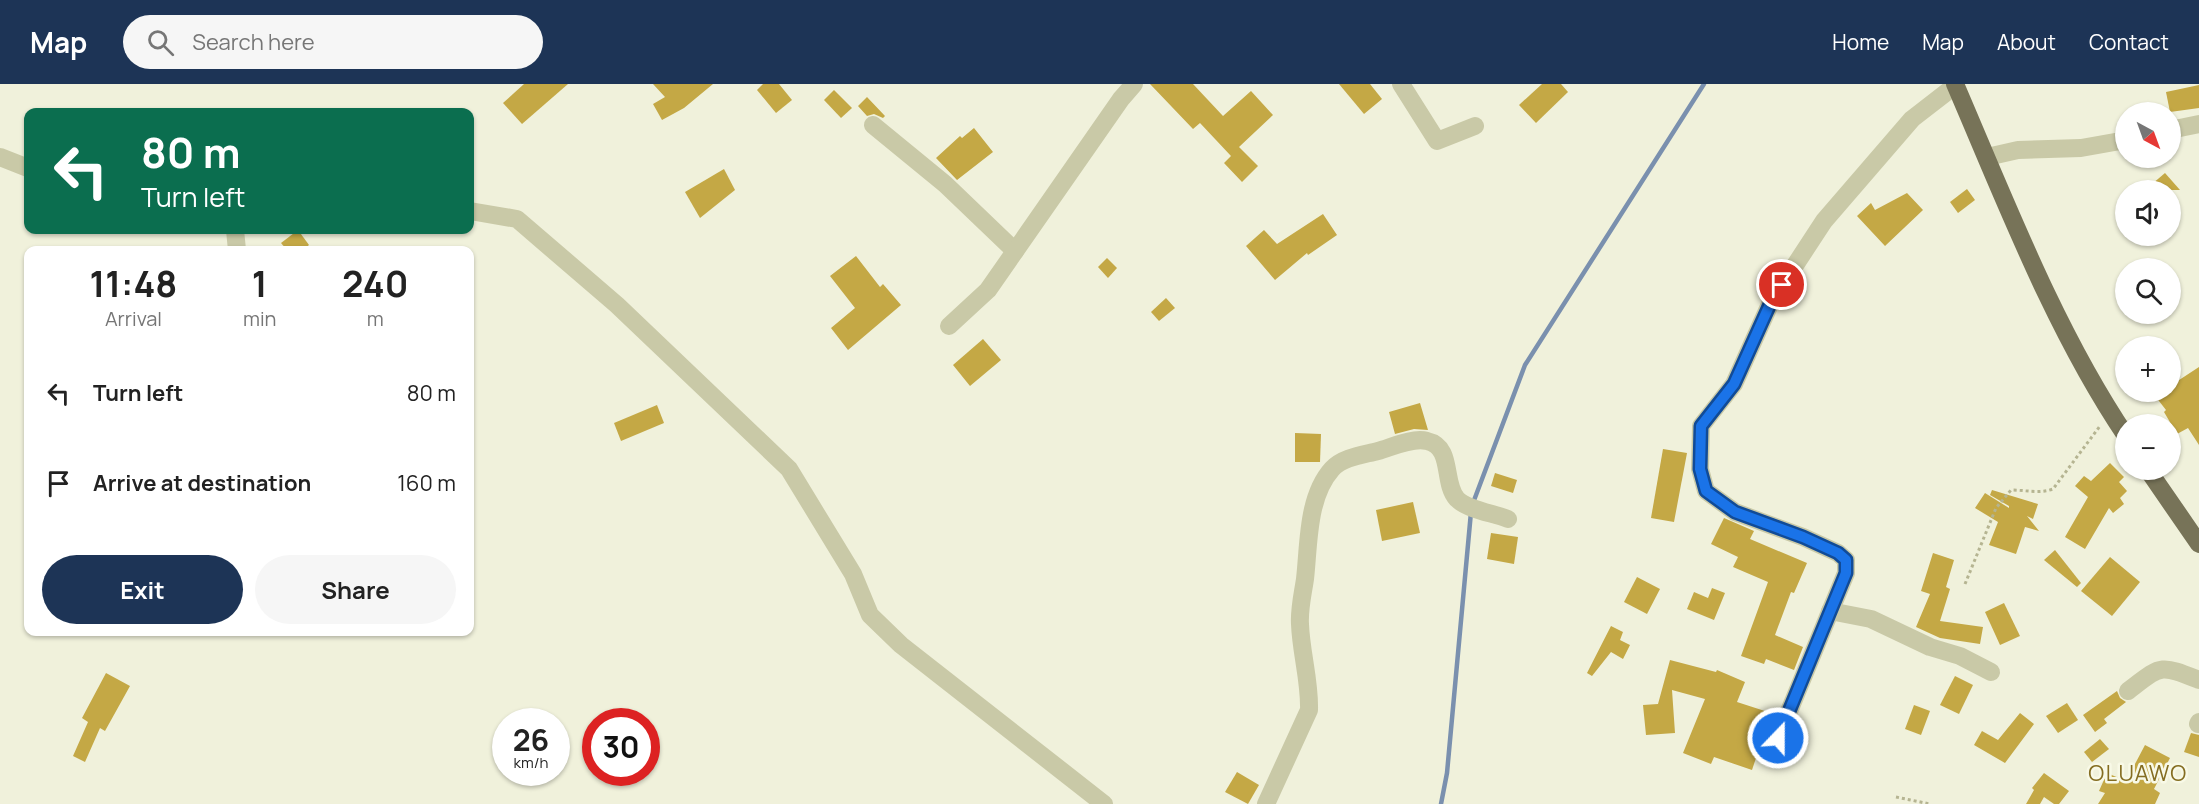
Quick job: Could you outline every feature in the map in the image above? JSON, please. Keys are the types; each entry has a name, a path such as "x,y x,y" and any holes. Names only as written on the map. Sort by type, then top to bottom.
{"main road":[{"path":"1955,84 2049,298 2115,420"},
{"path":"2155,480 2199,544"}],"street":[{"path":"949,326 988,290 1120,99 1134,84"},
{"path":"1401,84 1437,141 1475,126"},
{"path":"1778,738 1846,573 1846,560 1838,553 1803,537 1735,512 1706,491 1700,469 1701,426 1734,384 1771,302 1824,221 1912,119 1955,84"},
{"path":"2181,128 2199,124"},
{"path":"873,125 945,184 1015,251"},
{"path":"1987,157 2012,150 2081,148 2115,142"},
{"path":"0,157 24,166"},
{"path":"474,212 517,219 617,305 789,469 853,574 870,615 901,645 1104,804"},
{"path":"1266,804 1309,710 1310,695 1300,623 1313,508 1320,488 1333,469 1347,460 1414,441 1427,440 1438,446 1444,457 1451,490 1457,500 1508,519"},
{"path":"1830,611 1871,619 1930,647 1960,656 1991,672"},
{"path":"2128,691 2156,670 2167,669 2199,680"}],"path":[{"path":"1965,584 1996,507 2011,490 2043,493 2053,489 2109,412"},
{"path":"1896,797 1930,804"}],"building":[{"path":"524,84 568,84 522,124 503,103"},
{"path":"653,84 713,84 684,108 662,120 653,104 665,97"},
{"path":"763,84 779,84 792,100 776,113 757,90"},
{"path":"1150,84 1193,84 1223,116 1251,91 1273,115 1239,147 1258,166 1242,182 1224,163 1231,156 1200,123 1193,129"},
{"path":"1339,84 1370,84 1382,99 1364,114"},
{"path":"1542,84 1561,84 1568,92 1536,123 1519,105"},
{"path":"2199,85 2199,108 2181,110 2181,102 2168,102 2166,92"},
{"path":"834,90 852,108 841,118 824,100"},
{"path":"867,97 885,116 883,118 874,114 867,116 858,106"},
{"path":"974,128 993,152 957,180 936,158 960,136 962,138"},
{"path":"724,169 735,190 700,218 685,192"},
{"path":"2165,173 2171,180 2157,180"},
{"path":"1967,189 1975,200 1958,213 1950,202"},
{"path":"1907,193 1923,210 1885,246 1857,216 1871,203 1875,210"},
{"path":"1323,214 1337,235 1308,255 1307,253 1275,280 1246,246 1264,230 1277,244"},
{"path":"293,234 301,234 309,245 284,246 281,243"},
{"path":"856,256 880,287 883,284 901,305 848,350 831,328 855,308 830,276"},
{"path":"1107,258 1117,268 1108,278 1098,267"},
{"path":"1166,298 1175,308 1159,321 1151,312"},
{"path":"983,339 1001,360 970,386 953,365"},
{"path":"2199,367 2199,445 2188,428 2181,432 2181,414 2165,414 2166,410 2160,402 2181,402 2181,379"},
{"path":"1420,403 1428,430 1414,429 1395,434 1389,412"},
{"path":"657,405 664,423 621,441 614,423"},
{"path":"1295,433 1321,434 1320,462 1295,462"},
{"path":"1663,449 1687,453 1674,522 1651,518"},
{"path":"2110,463 2115,468 2115,480 2121,480 2119,482 2127,491 2120,498 2124,504 2113,513 2109,508 2085,549 2065,537 2088,497 2075,486 2084,476 2091,481"},
{"path":"1495,473 1517,480 1513,493 1491,486"},
{"path":"1992,490 2038,504 2033,519 2027,516 2039,531 2025,527 2016,554 1989,545 1998,522 1975,508 1985,493 2009,508 1990,495"},
{"path":"1413,502 1420,533 1382,541 1376,510"},
{"path":"1724,518 1754,531 1750,539 1807,563 1794,593 1791,592 1775,635 1803,647 1794,670 1766,659 1764,664 1741,656 1768,582 1733,567 1738,557 1711,544"},
{"path":"1491,533 1518,537 1514,564 1487,559"},
{"path":"2055,550 2081,583 2077,587 2044,560"},
{"path":"1933,553 1954,560 1946,587 1950,589 1940,621 1983,627 1980,644 1940,638 1916,627 1930,594 1921,591"},
{"path":"2110,557 2140,582 2112,616 2081,591"},
{"path":"1637,577 1660,589 1647,614 1624,602"},
{"path":"1712,588 1725,593 1714,620 1687,609 1694,592 1708,598"},
{"path":"2004,603 2020,636 2000,645 1985,612"},
{"path":"1611,626 1623,632 1620,640 1630,645 1623,659 1611,652 1592,676 1587,673"},
{"path":"1670,660 1716,672 1717,670 1745,682 1737,702 1771,713 1752,770 1714,757 1711,764 1683,753 1705,699 1672,690 1675,733 1646,735 1643,705 1658,704"},
{"path":"106,673 130,686 105,731 100,728 85,762 73,756 88,722 82,718"},
{"path":"1955,676 1973,685 1959,714 1940,705"},
{"path":"2117,691 2120,698 2126,702 2104,719 2107,723 2095,732 2083,715"},
{"path":"2067,703 2078,720 2058,733 2046,716"},
{"path":"1914,705 1930,711 1921,735 1905,729"},
{"path":"2020,713 2034,724 2005,763 1974,745 1982,731 1998,740"},
{"path":"2191,733 2199,735 2199,757 2184,752"},
{"path":"2100,739 2109,749 2092,762 2084,752"},
{"path":"2145,745 2170,758 2154,789 2160,793 2155,804 2098,804 2105,793 2099,791 2107,773 2126,781"},
{"path":"1237,772 1259,785 1248,804 1225,792"},
{"path":"2044,773 2069,791 2059,804 2054,804 2044,797 2040,804 2026,804 2034,790 2032,788"}],"waterway":[{"path":"1473,503 1525,365 1704,84"},
{"path":"1441,804 1447,773 1471,512"}],"district":[{"name":"OLUAWO","path":"2138,773"}],"route":[{"path":"1778,738 1846,573 1846,560 1838,553 1803,537 1735,512 1706,491 1700,469 1701,426 1734,384 1771,302 1782,285"}]}
